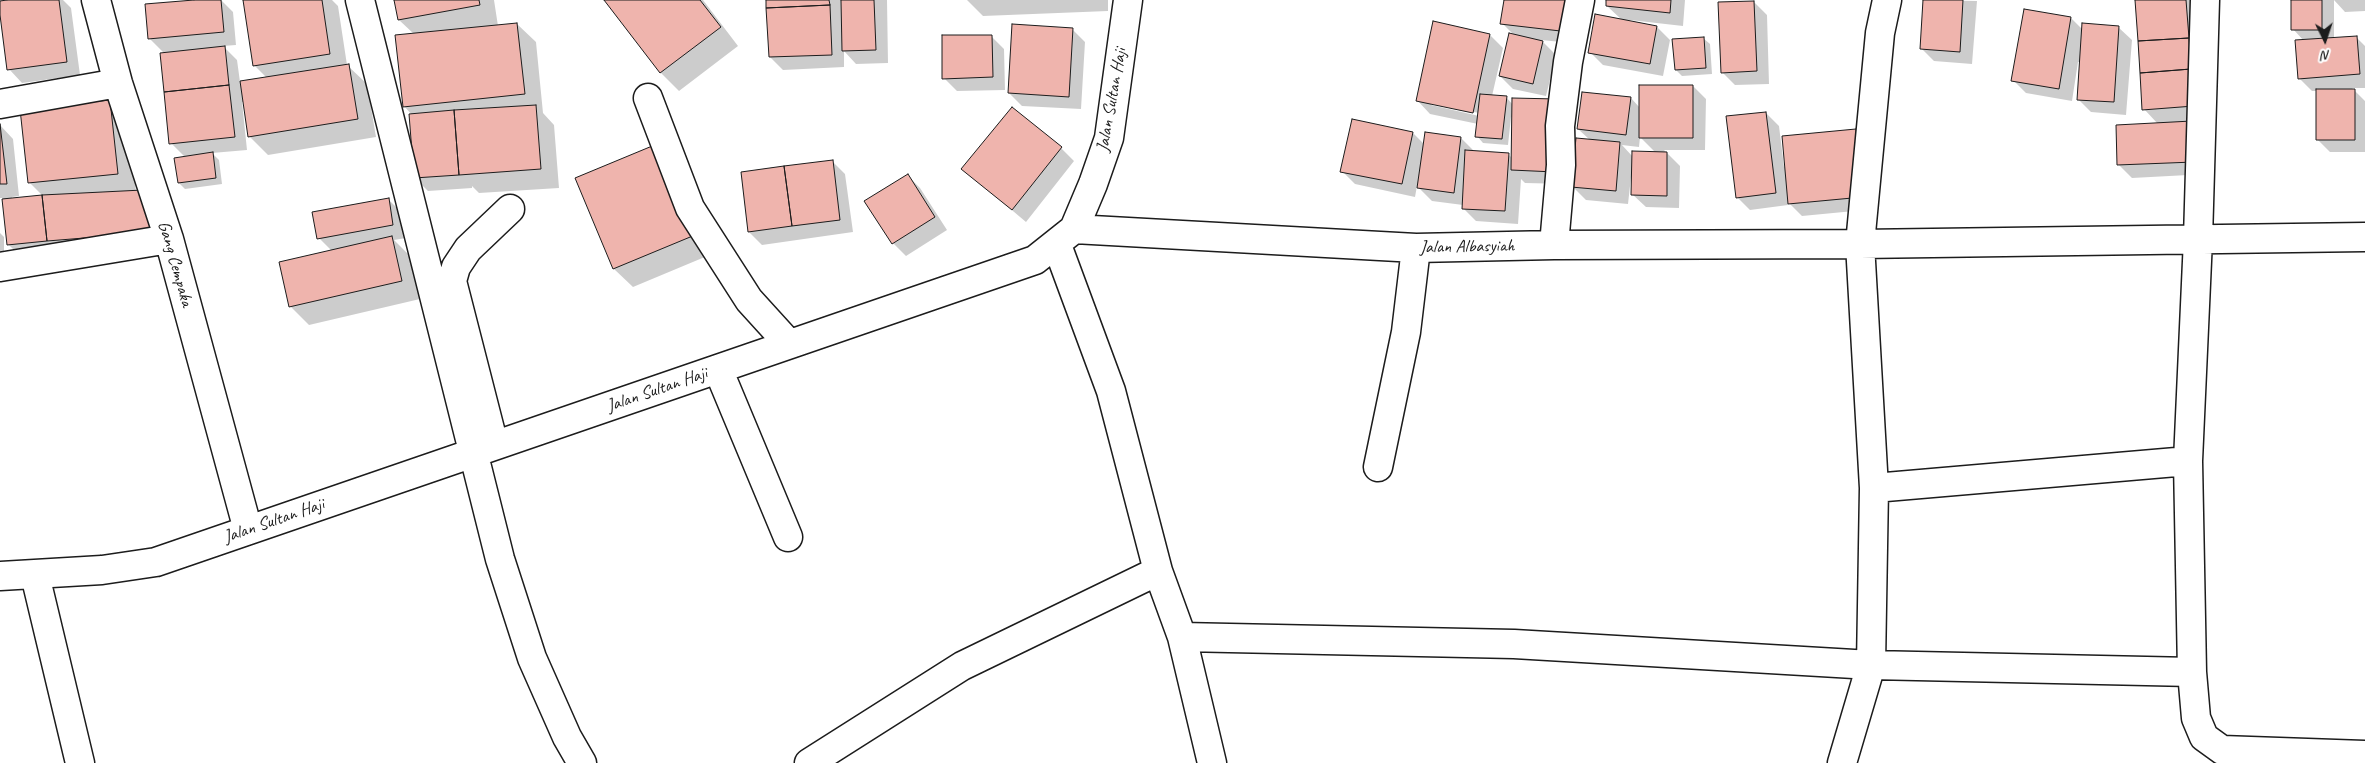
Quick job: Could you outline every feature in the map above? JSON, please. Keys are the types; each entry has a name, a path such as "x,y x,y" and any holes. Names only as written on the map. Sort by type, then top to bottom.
{"street":[{"name":"Gang Cempaka","path":"96,0 118,83 169,239 248,530"},
{"path":"360,0 484,449"},
{"name":"Jalan Sultan Haji","path":"0,576 102,570 156,562 1035,260 1065,237 1093,184 1110,138 1128,0"},
{"path":"1554,245 1561,165 1560,126 1568,62 1580,0"},
{"path":"1842,763 1871,665 1874,488 1860,244 1880,33 1887,0"},
{"path":"2205,0 2198,239 2188,461 2192,672 2196,718 2204,737 2222,750 2365,755"},
{"path":"0,104 118,83"},
{"path":"648,98 690,208 749,300 789,344"},
{"path":"510,209 468,249 456,267 452,281 484,449 500,559 532,658 567,737 582,763"},
{"path":"1065,237 1111,391 1158,570 1182,637 1212,763"},
{"name":"Jalan Albasyiah","path":"1065,237 1416,248 2365,237"},
{"path":"0,267 169,239"},
{"path":"1378,466 1406,332 1416,248"},
{"path":"718,369 788,537"},
{"path":"1874,488 2188,461"},
{"path":"809,763 962,666 1158,570"},
{"path":"35,575 80,763"},
{"path":"1182,637 1514,644 1871,665 2192,672"}],"building":[{"path":"59,0 67,62 7,70 0,1"},
{"path":"221,0 224,32 148,39 145,4"},
{"path":"243,0 322,0 330,54 253,66"},
{"path":"394,0 479,0 480,5 398,20"},
{"path":"604,0 700,0 721,27 660,73"},
{"path":"766,0 829,0 830,5 766,8"},
{"path":"841,0 874,0 876,50 842,51"},
{"path":"1504,0 1573,0 1569,32 1500,24"},
{"path":"1606,0 1671,0 1670,13 1606,6"},
{"path":"1923,0 1963,0 1960,52 1920,49"},
{"path":"2135,0 2186,0 2189,38 2138,41"},
{"path":"2291,0 2322,0 2322,30 2291,30"},
{"path":"1754,1 1757,71 1721,73 1718,2"},
{"path":"830,5 832,55 769,57 766,8"},
{"path":"2024,9 2071,17 2059,89 2011,81"},
{"path":"1595,14 1657,26 1650,64 1588,53"},
{"path":"1433,21 1490,34 1473,113 1416,101"},
{"path":"517,23 525,94 403,107 395,35"},
{"path":"2082,23 2119,26 2114,102 2077,100"},
{"path":"1012,24 1073,28 1069,97 1008,93"},
{"path":"1509,33 1543,41 1533,84 1499,76"},
{"path":"942,35 992,35 993,77 942,79"},
{"path":"2357,36 2360,74 2298,79 2295,40"},
{"path":"1704,37 1706,68 1675,70 1672,39"},
{"path":"2189,38 2191,69 2140,73 2138,41"},
{"path":"225,46 229,85 164,92 160,53"},
{"path":"349,64 358,119 248,137 240,81"},
{"path":"2191,69 2194,106 2142,110 2140,73"},
{"path":"229,85 235,137 169,144 164,92"},
{"path":"1639,85 1693,85 1693,138 1639,138"},
{"path":"2316,89 2355,89 2355,140 2316,140"},
{"path":"1582,92 1631,97 1626,135 1577,129"},
{"path":"1480,94 1507,96 1502,139 1475,137"},
{"path":"1512,98 1557,99 1555,172 1511,170"},
{"path":"110,100 118,174 28,183 20,109"},
{"path":"536,105 541,169 459,175 454,110"},
{"path":"1012,107 1062,147 1012,210 961,169"},
{"path":"454,110 459,175 414,178 409,114"},
{"path":"1766,112 1776,193 1736,198 1726,116"},
{"path":"1352,119 1413,132 1402,184 1340,172"},
{"path":"2192,121 2194,162 2117,165 2116,125"},
{"path":"0,124 7,184 0,184"},
{"path":"1856,129 1863,197 1788,204 1782,136"},
{"path":"1425,132 1461,137 1454,193 1417,188"},
{"path":"1576,138 1620,142 1616,191 1571,187"},
{"path":"657,144 695,235 613,269 575,178"},
{"path":"1465,150 1509,153 1505,211 1462,209"},
{"path":"1632,151 1667,152 1667,196 1631,195"},
{"path":"213,152 216,178 178,183 174,158"},
{"path":"833,160 840,220 792,226 784,166"},
{"path":"784,166 792,226 748,232 741,172"},
{"path":"908,174 935,217 892,244 864,201"},
{"path":"143,190 159,232 47,241 42,195"},
{"path":"42,195 47,241 7,245 2,199"},
{"path":"389,198 393,225 317,239 312,212"},
{"path":"392,236 402,281 289,307 279,262"}]}
